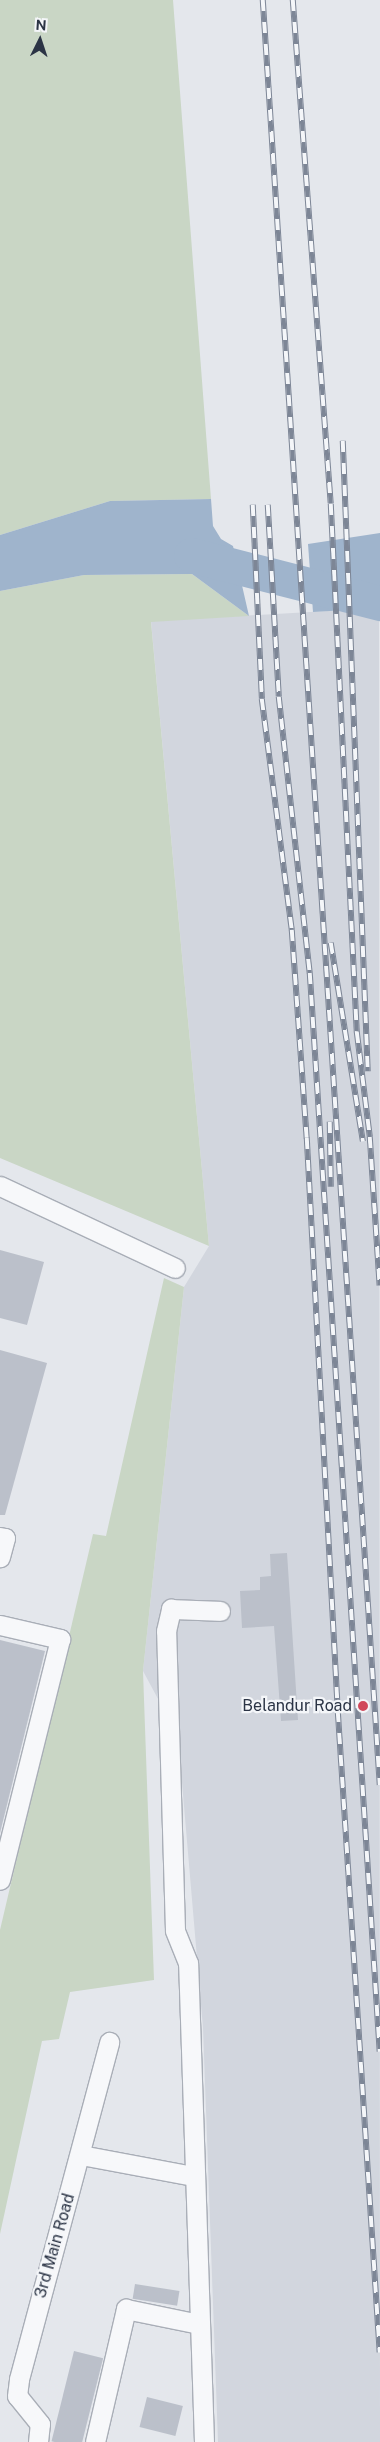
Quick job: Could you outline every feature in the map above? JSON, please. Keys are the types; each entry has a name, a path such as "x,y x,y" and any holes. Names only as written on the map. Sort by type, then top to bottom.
{"street":[{"path":"0,1186 175,1268"},
{"path":"0,1537 5,1538 0,1557"},
{"path":"204,2442 193,2176 188,1963 175,1930 166,1631 171,1609 220,1611"},
{"path":"0,1624 60,1638 0,1880"},
{"name":"3rd Main Road","path":"38,2442 40,2424 17,2396 19,2379 81,2155 109,2042"},
{"path":"81,2155 193,2176"},
{"path":"95,2442 126,2309 199,2324"}],"shaded area":[{"path":"379,608 380,2442 218,2442 203,2028 178,1736 143,1671 184,1287 209,1246 151,621"}],"green space":[{"path":"0,0 173,0 211,499 110,501 0,535"},
{"path":"192,574 249,616 151,622 209,1246 0,1158 0,591 84,575"},
{"path":"164,1278 184,1287 143,1671 154,1980 70,1992 59,2039 42,2041 0,2234 0,1930 93,1534 106,1536"}],"water":[{"path":"211,499 213,526 221,539 233,546 249,616 192,574 84,575 0,591 0,535 110,501"},
{"path":"380,533 380,608 313,612 308,544"}],"building":[{"path":"0,1250 44,1262 27,1325 0,1318"},
{"path":"0,1350 47,1363 5,1515 0,1515"},
{"path":"287,1553 298,1720 281,1721 274,1626 242,1628 240,1591 260,1590 260,1577 271,1576 270,1554"},
{"path":"0,1640 45,1651 0,1833"},
{"path":"135,2284 179,2291 177,2306 133,2299"},
{"path":"74,2351 103,2358 82,2442 52,2441"},
{"path":"147,2397 183,2406 175,2436 140,2427"}],"waterway":[{"path":"191,555 380,603"}],"railway":[{"path":"263,0 380,1785"},
{"path":"293,0 331,504 357,1032 370,1137 380,1286"},
{"path":"343,441 368,1072"},
{"path":"253,505 262,699 292,930 307,1138 338,1711 380,2353"},
{"path":"268,505 279,697 310,973 380,2052"},
{"path":"331,943 363,1141"},
{"path":"330,1122 331,1187"}],"place":[{"name":"Belandur Road","path":"363,1706"}]}
